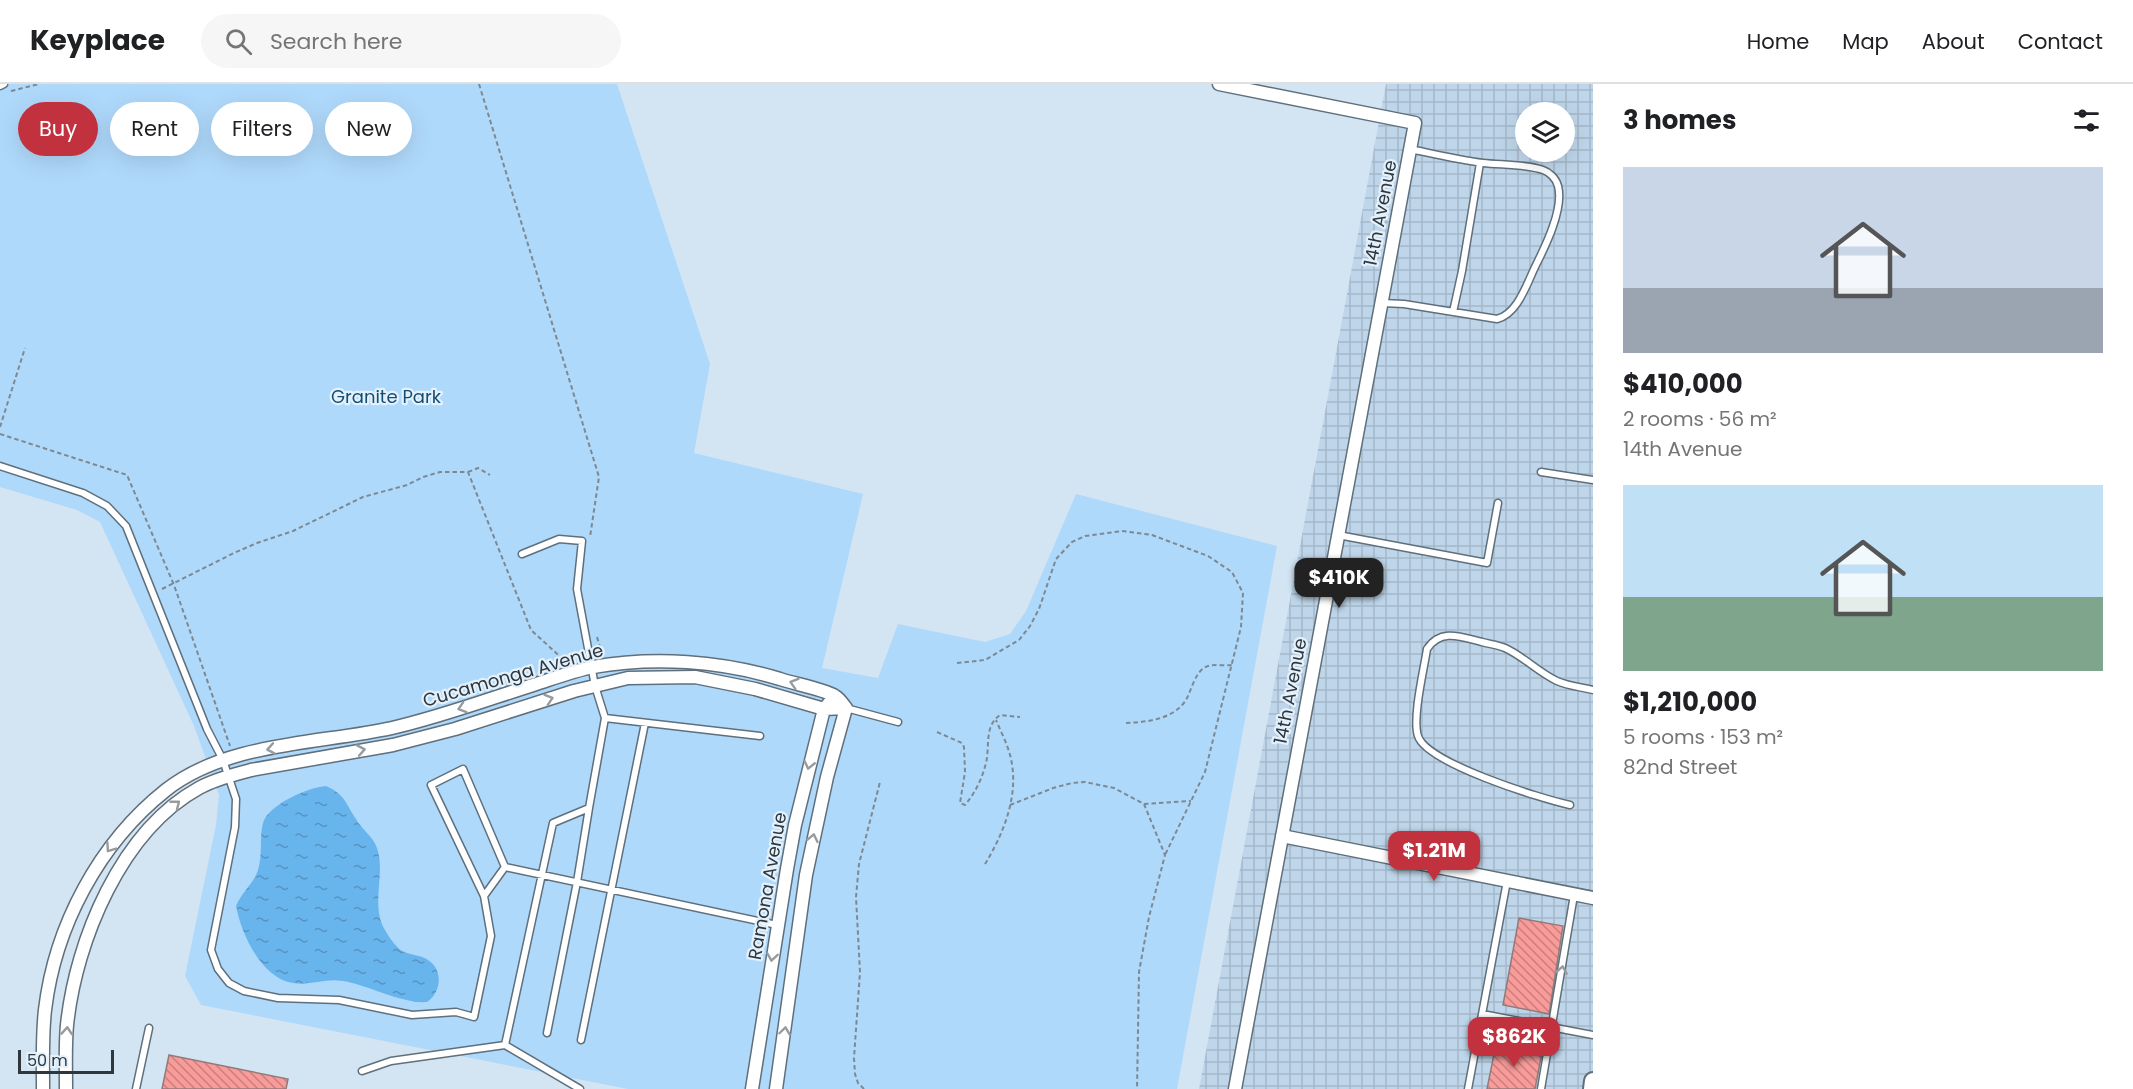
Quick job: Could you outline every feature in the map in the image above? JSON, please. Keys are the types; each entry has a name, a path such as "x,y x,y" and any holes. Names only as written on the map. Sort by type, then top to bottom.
{"street":[{"name":"14th Avenue","path":"1219,84 1415,123 1235,1089"},
{"name":"Cucamonga Avenue","path":"43,1089 47,996 62,941 75,905 97,867 135,819 168,788 195,772 223,760 250,753 392,728 592,667 627,662 728,666 836,696"},
{"name":"Cucamonga Avenue","path":"66,1089 67,1026 79,963 96,915 114,879 149,829 165,813 199,788 251,770 413,740 574,691 628,678 695,677 755,689 824,709 846,708"},
{"path":"836,696 846,708"},
{"name":"Ramona Avenue","path":"752,1089 795,825 824,709 836,696"},
{"name":"Ramona Avenue","path":"776,1089 806,875 827,777 846,708"},
{"path":"1282,836 1593,898"},
{"path":"1592,1089 1593,1082"}],"lane":[{"path":"1381,303 1497,319 1506,317 1512,311 1552,232 1558,186 1551,174 1542,170 1480,163 1410,149"},
{"path":"1454,312 1480,163"},
{"path":"0,466 83,493 107,506 126,526 200,712 223,760 236,799 235,827 211,950 218,969 229,983 244,991 278,998 339,1000 412,1015 456,1012 474,1017 491,936 484,896 431,784 463,769 505,867"},
{"path":"1540,472 1593,480"},
{"path":"1338,535 1486,563 1498,503"},
{"path":"522,554 558,539 582,541 577,589 595,686 605,718 577,882 547,1033"},
{"path":"1570,805 1504,786 1434,754 1423,745 1418,736 1417,718 1427,649 1432,642 1448,634 1460,636 1504,647 1556,681 1593,690"},
{"path":"846,708 898,722"},
{"path":"605,718 760,736"},
{"path":"581,1040 645,723"},
{"path":"505,1046 553,823 589,808"},
{"path":"484,896 505,867"},
{"path":"505,867 777,925"},
{"path":"1468,1089 1507,881"},
{"path":"1541,1089 1575,894"},
{"path":"1482,1014 1593,1035"},
{"path":"136,1089 149,1028"},
{"path":"362,1071 391,1061 505,1046 580,1089"}],"path":[{"path":"10,92 39,84"},
{"path":"479,84 599,477 589,546"},
{"path":"0,427 25,348"},
{"path":"153,592 174,585 241,550 292,531 363,497 441,472 468,472 478,468 490,475"},
{"path":"468,472 531,630 565,661"},
{"path":"957,663 986,660 1018,640 1030,627 1039,609 1056,559 1072,542 1085,536 1122,531 1152,535 1208,556 1232,572 1243,593 1244,607 1241,627 1205,772 1165,855 1149,917 1139,972 1137,1089"},
{"path":"596,635 602,654"},
{"path":"1126,723 1158,719 1171,713 1184,703 1196,676 1202,670 1208,666 1232,665"},
{"path":"937,732 962,743 964,747 965,772 960,803 964,805 980,783 984,772 990,727 995,718 1004,714 1020,717"},
{"path":"985,864 1000,839 1010,805 1013,778 1011,757 995,718"},
{"path":"864,1089 858,1083 855,1074 854,1058 860,972 856,897 859,864 880,782"},
{"path":"1010,805 1053,788 1085,782 1114,788 1144,804 1191,801"},
{"path":"1144,804 1165,855"}],"shaded area":[{"path":"1386,84 1593,84 1593,1089 1199,1089"}],"green space":[{"name":"Granite Park","path":"0,84 617,84 710,364 694,453 863,494 822,668 878,678 898,624 985,642 1010,634 1026,611 1076,494 1277,546 1177,1089 628,1089 201,1005 185,976 216,825 219,795 194,726 100,522 77,510 0,487"}],"water":[{"path":"326,786 341,796 377,848 380,868 379,910 387,933 402,951 425,958 437,970 438,987 427,1002 407,1000 343,981 293,983 271,973 254,953 248,941 236,906 258,870 261,834 266,816 290,798"}],"building":[{"path":"1519,918 1563,926 1549,1014 1503,1005"},
{"path":"1496,1044 1542,1052 1535,1089 1487,1089"},
{"path":"169,1055 288,1079 286,1089 162,1089"}]}
